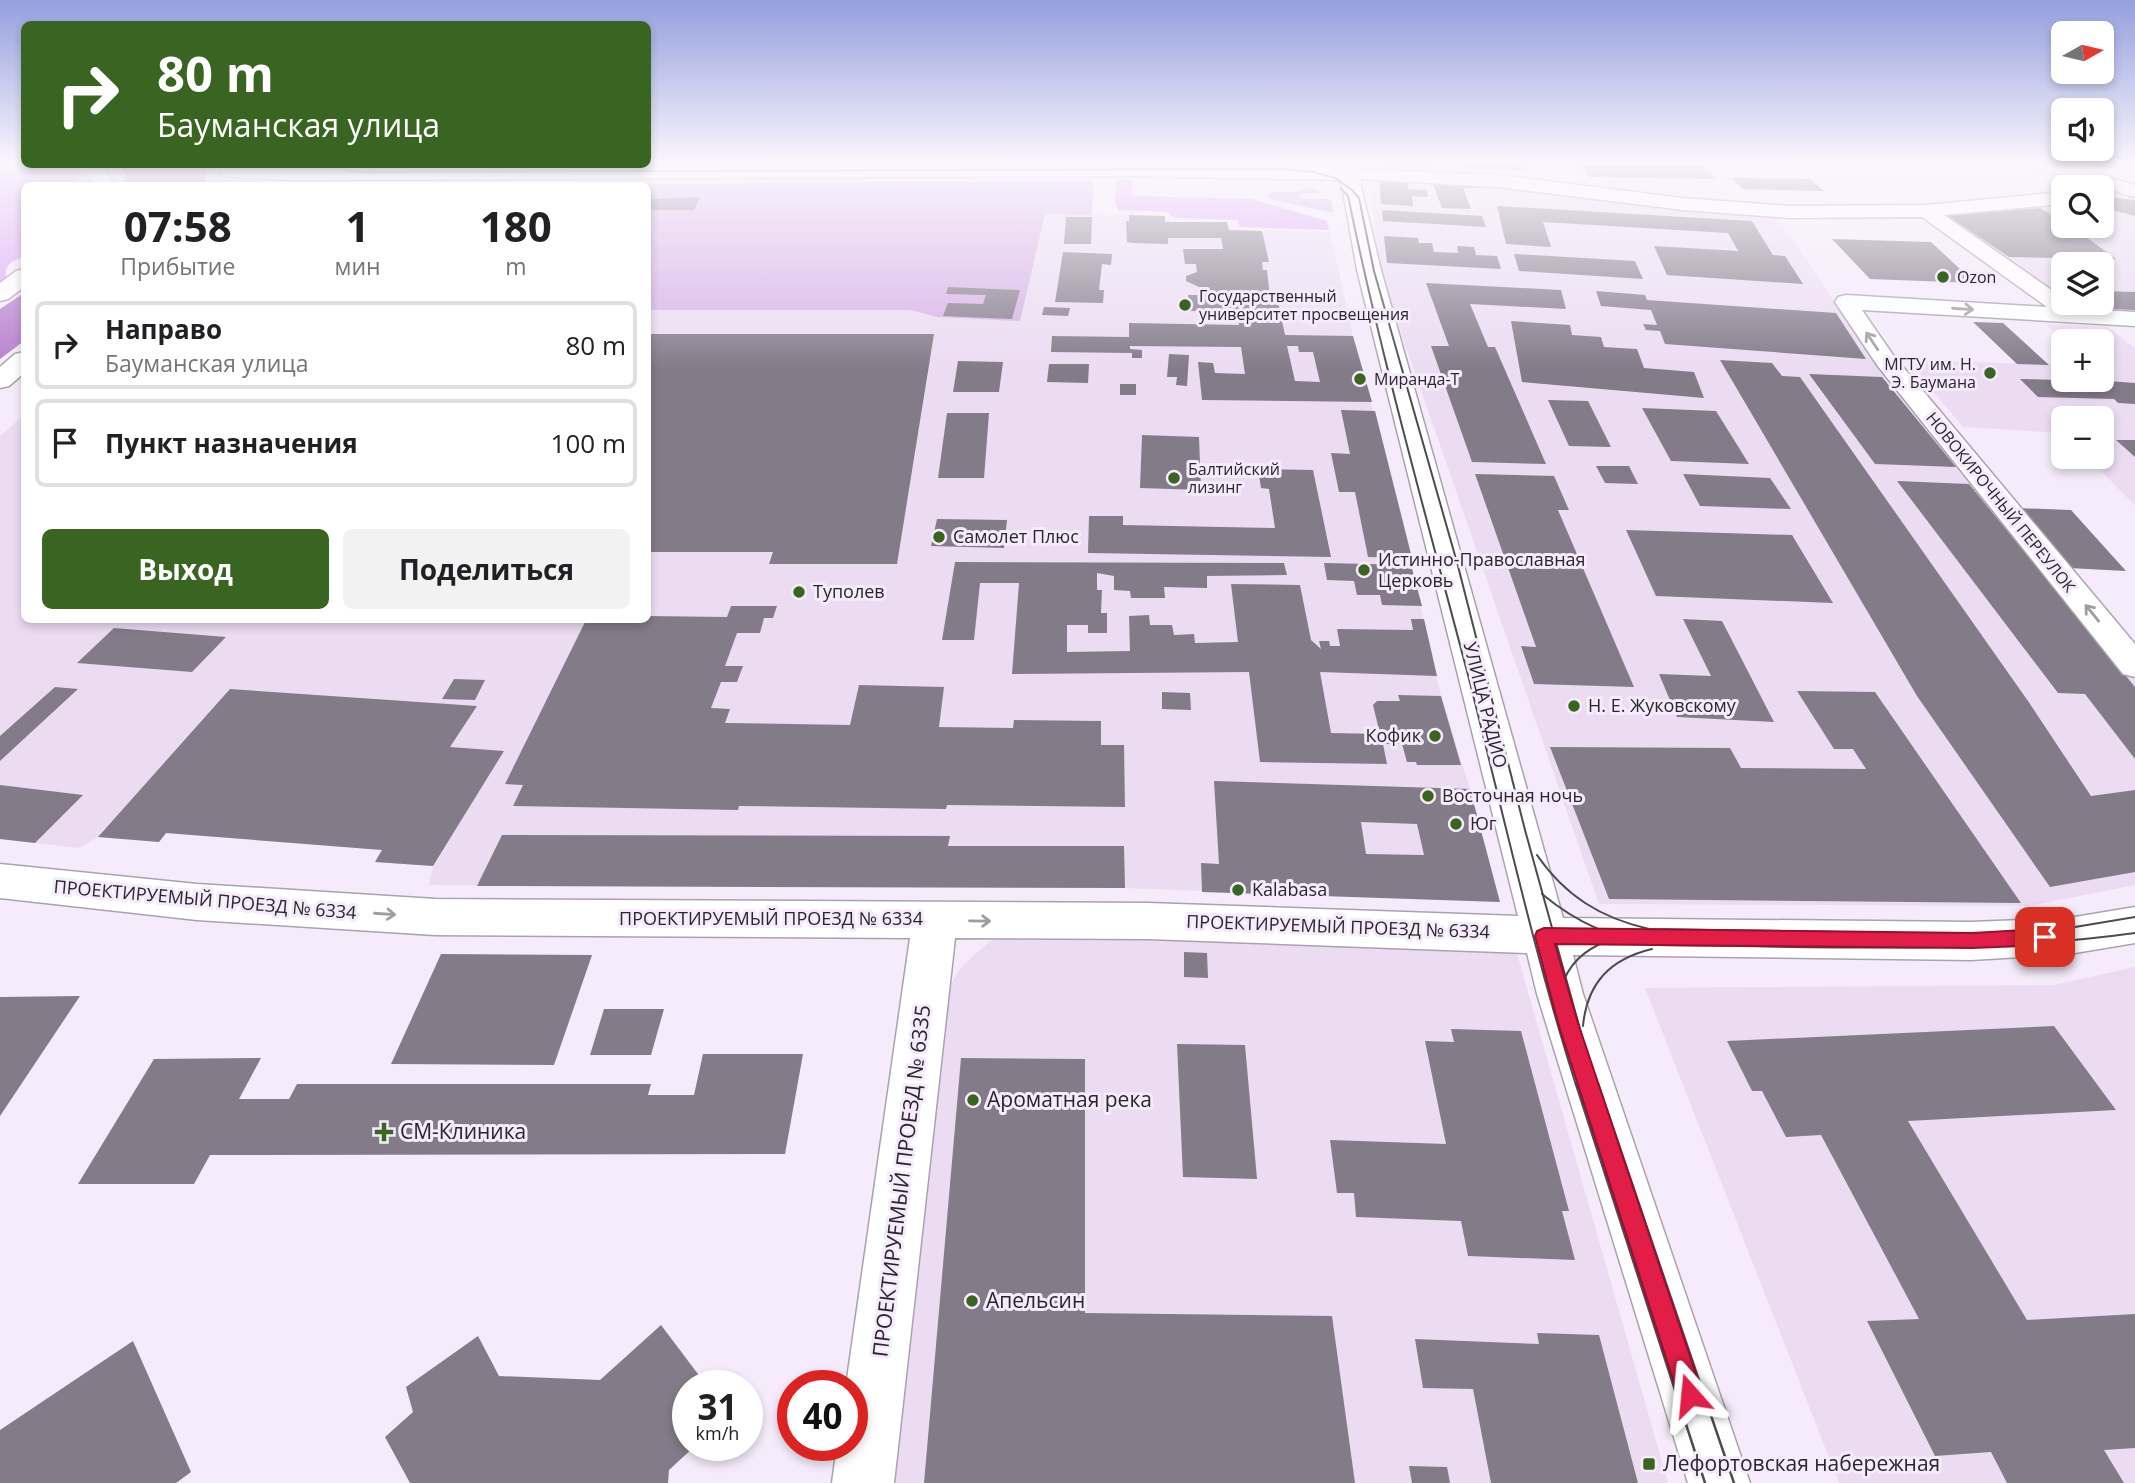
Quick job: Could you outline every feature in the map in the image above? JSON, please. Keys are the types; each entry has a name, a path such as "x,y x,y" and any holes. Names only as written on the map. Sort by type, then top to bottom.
{"street":[{"name":"УЛИЦА РАДИО","path":"1361,231 1568,1023 1719,1483"},
{"path":"1954,231 2074,316 2131,322"},
{"path":"0,294 21,278"},
{"name":"НОВОКИРОЧНЫЙ ПЕРЕУЛОК","path":"2074,316 1846,302 1885,360 2135,666"},
{"path":"0,380 21,362"},
{"name":"ПРОЕКТИРУЕМЫЙ ПРОЕЗД № 6334","path":"0,881 197,902 435,917 1215,923 1544,936 1972,941 2069,936 2135,925"},
{"name":"ПРОЕКТИРУЕМЫЙ ПРОЕЗД № 6335","path":"863,1483 935,920"}],"shaded area":[{"path":"0,231 21,231 21,258 8,266 6,276 11,280 0,289"},
{"path":"651,231 1041,231 1020,321 937,317 910,310 651,310"},
{"path":"1027,231 1330,232 1353,336 1412,558 1411,565 1441,696 1470,789 1500,902 1125,888 429,885 433,866 375,862 382,850 167,833 159,842 98,837 79,848 0,839 0,436 21,418 21,623 651,623 651,310 910,310 937,317"},
{"path":"1375,231 1786,231 1876,361 2135,676 2135,885 2029,906 1599,904 1378,266"},
{"path":"1965,231 2051,231 2051,238 2114,238 2114,231 2135,231 2135,314 2114,312 2114,252 2051,252 2051,292"},
{"path":"21,295 21,343 0,359 0,309"},
{"name":"МГТУ им. Н. Э. Баумана","path":"2045,324 2111,329 2051,329"},
{"name":"МГТУ им. Н. Э. Баумана","path":"2114,332 2135,348 2135,505 2099,469 2114,469 2114,406 2051,406 2051,432 1963,427 1907,360 2051,365 2051,392 2114,392"},
{"path":"1012,933 1516,950 1668,1483 893,1483 947,1001 953,980 963,965 989,942"},
{"path":"2135,967 2135,1483 1839,1483 1645,988 2054,985"}],"building":[{"path":"1065,231 1091,231 1091,244 1064,244"},
{"path":"1126,231 1262,231 1269,262 1262,262 1263,270 1267,270 1270,297 1277,297 1285,335 1353,336 1372,402 1202,400 1198,362 1213,363 1215,373 1245,374 1241,347 1130,346 1130,349 1142,350 1142,358 1132,358 1132,353 1051,352 1052,336 1129,337 1129,323 1239,325 1237,311 1190,311 1188,295 1200,295 1199,287 1186,281 1186,276 1197,272 1196,264 1185,264 1183,249 1223,249 1221,238 1168,238 1168,244 1127,242","holes":["1287,346 1298,346 1299,352 1313,352 1320,382 1295,381"]},
{"path":"1503,231 1546,231 1551,247 1506,244"},
{"path":"1698,231 1758,231 1773,255 1785,256 1803,284 1667,275 1654,246 1738,251 1728,233"},
{"path":"1971,231 2051,231 2051,238 2087,238 2106,252 2051,252 2051,258 2009,257"},
{"path":"1384,236 1418,238 1419,243 1432,243 1434,252 1458,253 1457,246 1474,247 1476,255 1497,256 1501,269 1387,263"},
{"path":"1832,239 1931,242 1975,283 1870,279"},
{"path":"1063,252 1112,254 1111,265 1102,264 1099,290 1104,290 1103,303 1055,302"},
{"path":"1514,254 1635,261 1643,279 1519,271"},
{"path":"1426,283 1561,290 1566,309 1470,304 1488,347 1495,347 1546,464 1472,462 1431,346 1449,346"},
{"path":"948,287 1020,290 1012,319 943,316 948,303 983,304 986,295 946,294"},
{"path":"1596,291 1645,295 1647,300 1836,313 1866,359 1665,344 1660,331 1646,330 1643,324 1657,325 1651,310 1601,306"},
{"path":"2114,291 2135,292 2135,310 2114,309"},
{"path":"1044,307 1070,308 1068,316 1042,315"},
{"path":"1511,321 1570,325 1572,335 1601,337 1604,347 1637,349 1644,368 1694,372 1704,398 1522,382"},
{"path":"1973,322 2003,323 2049,365 2017,364"},
{"path":"651,334 934,334 897,564 769,564 773,552 651,552"},
{"path":"1169,354 1189,355 1187,386 1176,385 1177,377 1167,377"},
{"path":"1720,360 1772,363 1782,376 1800,377 2028,701 2091,796 2135,790 2135,872 2050,887 1917,696"},
{"path":"958,361 1003,362 999,392 953,392"},
{"path":"1049,364 1089,364 1088,383 1047,382"},
{"path":"1809,374 1882,377 1956,467 1875,464"},
{"path":"2020,379 2051,380 2051,392 2114,392 2114,381 2135,383 2135,404 2118,403 2114,399 2038,397"},
{"path":"1120,384 1136,384 1136,395 1120,395"},
{"path":"1548,400 1588,401 1611,447 1569,446"},
{"path":"1642,408 1716,411 1749,464 1671,461"},
{"path":"1341,410 1375,411 1412,558 1368,557 1355,492 1339,492 1331,453 1350,454"},
{"path":"947,413 989,413 984,478 938,478"},
{"path":"1142,435 1199,437 1201,490 1140,488"},
{"path":"2116,440 2135,440 2135,457"},
{"path":"1596,466 1629,466 1638,484 1605,483"},
{"path":"1258,469 1313,470 1331,557 1088,553 1089,516 1123,516 1123,525 1275,528 1269,489 1261,488"},
{"path":"1475,474 1554,476 1569,510 1558,510 1634,687 1534,684 1521,646 1536,647"},
{"path":"1683,474 1770,478 1791,509 1700,506"},
{"path":"1897,481 1969,484 2135,687 2135,759 2085,694 2058,693"},
{"path":"2017,508 2071,510 2126,571 2069,568"},
{"path":"937,519 1007,520 1004,548 931,546"},
{"path":"1626,530 1792,535 1833,603 1656,596"},
{"path":"955,562 1284,563 1287,575 1207,576 1207,588 1164,587 1165,598 1131,598 1130,591 1114,590 1114,576 1097,573 1097,590 1102,590 1101,613 1107,613 1107,633 1088,633 1088,625 1067,625 1067,652 1130,651 1129,616 1149,615 1150,625 1172,625 1174,635 1194,634 1195,643 1238,642 1231,584 1300,585 1311,640 1321,649 1319,641 1329,641 1330,646 1340,646 1337,629 1413,630 1411,619 1424,619 1437,676 1320,672 1331,733 1380,734 1373,705 1377,701 1400,701 1398,695 1441,696 1461,765 1417,765 1416,762 1407,762 1402,744 1383,744 1387,764 1260,762 1249,672 1012,674 1019,583 980,583 974,640 942,640"},
{"path":"1324,563 1411,565 1422,606 1382,605 1380,595 1357,595 1354,581 1327,580"},
{"path":"731,606 777,606 773,618 764,618 760,633 737,633 725,666 743,666 737,682 721,682 711,708 730,709 725,723 850,725 859,685 944,687 939,727 1013,728 1014,720 1101,721 1101,745 1124,745 1125,807 947,805 946,809 739,806 738,810 513,806 523,785 505,784 585,623 651,623 651,616 727,617"},
{"path":"1683,619 1722,621 1774,722 1677,717 1659,674 1711,676"},
{"path":"114,628 226,637 192,672 77,663"},
{"path":"454,679 485,680 475,700 442,699"},
{"path":"55,687 78,689 0,761 0,736"},
{"path":"230,689 477,706 450,747 504,751 433,866 375,862 382,850 166,833 159,842 98,837"},
{"path":"1797,691 1875,692 2021,903 1609,899 1550,747 1730,748 1741,768 1866,769 1853,749 1834,749"},
{"path":"1162,692 1190,693 1191,710 1162,709"},
{"path":"1214,781 1470,789 1500,902 1202,892 1201,863 1219,864","holes":["1361,822 1417,824 1424,855 1366,854"]},
{"path":"0,785 83,795 35,843 0,839"},
{"path":"502,835 950,836 948,846 1124,846 1125,888 477,886"},
{"path":"1184,952 1207,953 1208,978 1184,977"},
{"path":"441,954 592,955 554,1065 391,1064"},
{"path":"80,996 0,1116 0,997"},
{"path":"604,1009 664,1009 651,1055 590,1055"},
{"path":"2054,1026 2116,1110 1908,1121 2027,1320 2135,1314 2135,1448 2104,1450 2124,1483 2007,1483 1991,1452 1935,1456 1867,1321 1919,1319 1821,1135 1786,1137 1762,1091 1752,1091 1727,1041"},
{"path":"1451,1029 1521,1031 1569,1211 1562,1211 1575,1260 1468,1256 1461,1221 1356,1217 1354,1193 1337,1193 1330,1140 1446,1144 1425,1041 1454,1042"},
{"path":"1177,1044 1245,1045 1257,1179 1183,1177"},
{"path":"703,1054 803,1054 785,1154 210,1155 194,1184 78,1184 154,1059 261,1058 239,1099 289,1099 297,1084 651,1084 648,1095 694,1095"},
{"path":"961,1058 1085,1059 1085,1313 1332,1316 1355,1483 924,1483"},
{"path":"661,1325 695,1370 672,1370 672,1461 679,1461 669,1470 668,1483 410,1483 385,1437 413,1412 406,1387 478,1336 499,1376 600,1380"},
{"path":"1537,1333 1599,1335 1638,1483 1491,1483 1473,1389 1423,1388 1415,1339 1539,1344"},
{"path":"133,1341 191,1472 176,1483 0,1483 0,1430"},
{"path":"1409,1466 1447,1467 1450,1483 1412,1483"}],"tram line":[{"path":"1356,231 1405,436 1532,932 1576,1085"},
{"path":"1366,231 1374,271 1458,566 1543,895"},
{"path":"1537,855 1572,894 1615,919 1649,929 1967,934 2063,929 2135,917"},
{"path":"1543,895 1596,928 1626,939 1658,945 1957,947 2076,940 2135,933"},
{"path":"1543,895 1566,977"},
{"path":"1566,977 1573,964 1585,953 1616,937"},
{"path":"1583,1026 1590,997 1603,975 1624,959 1652,949"},
{"path":"1566,977 1598,1085"},
{"path":"1576,1084 1705,1483"},
{"path":"1598,1084 1734,1483"}],"place":[{"name":"Ozon","path":"1943,277"},
{"name":"Государственный университет просвещения","path":"1185,305"},
{"name":"МГТУ им. Н. Э. Баумана","path":"1990,373"},
{"name":"Миранда-Т","path":"1360,379"},
{"name":"Балтийский лизинг","path":"1174,478"},
{"name":"Самолет Плюс","path":"939,537"},
{"name":"Истинно-Православная Церковь","path":"1364,570"},
{"name":"Туполев","path":"799,592"},
{"name":"Н. Е. Жуковскому","path":"1574,706"},
{"name":"Кофик","path":"1435,736"},
{"name":"Восточная ночь","path":"1428,796"},
{"name":"Юг","path":"1456,824"},
{"name":"Kalabasa","path":"1238,890"},
{"name":"Ароматная река","path":"973,1100"},
{"name":"СМ-Клиника","path":"384,1132"},
{"name":"Апельсин","path":"972,1301"},
{"name":"Лефортовская набережная","path":"1649,1464"}],"route":[{"path":"1690,1395 1568,1023 1544,936 1972,941 2045,937"}]}
